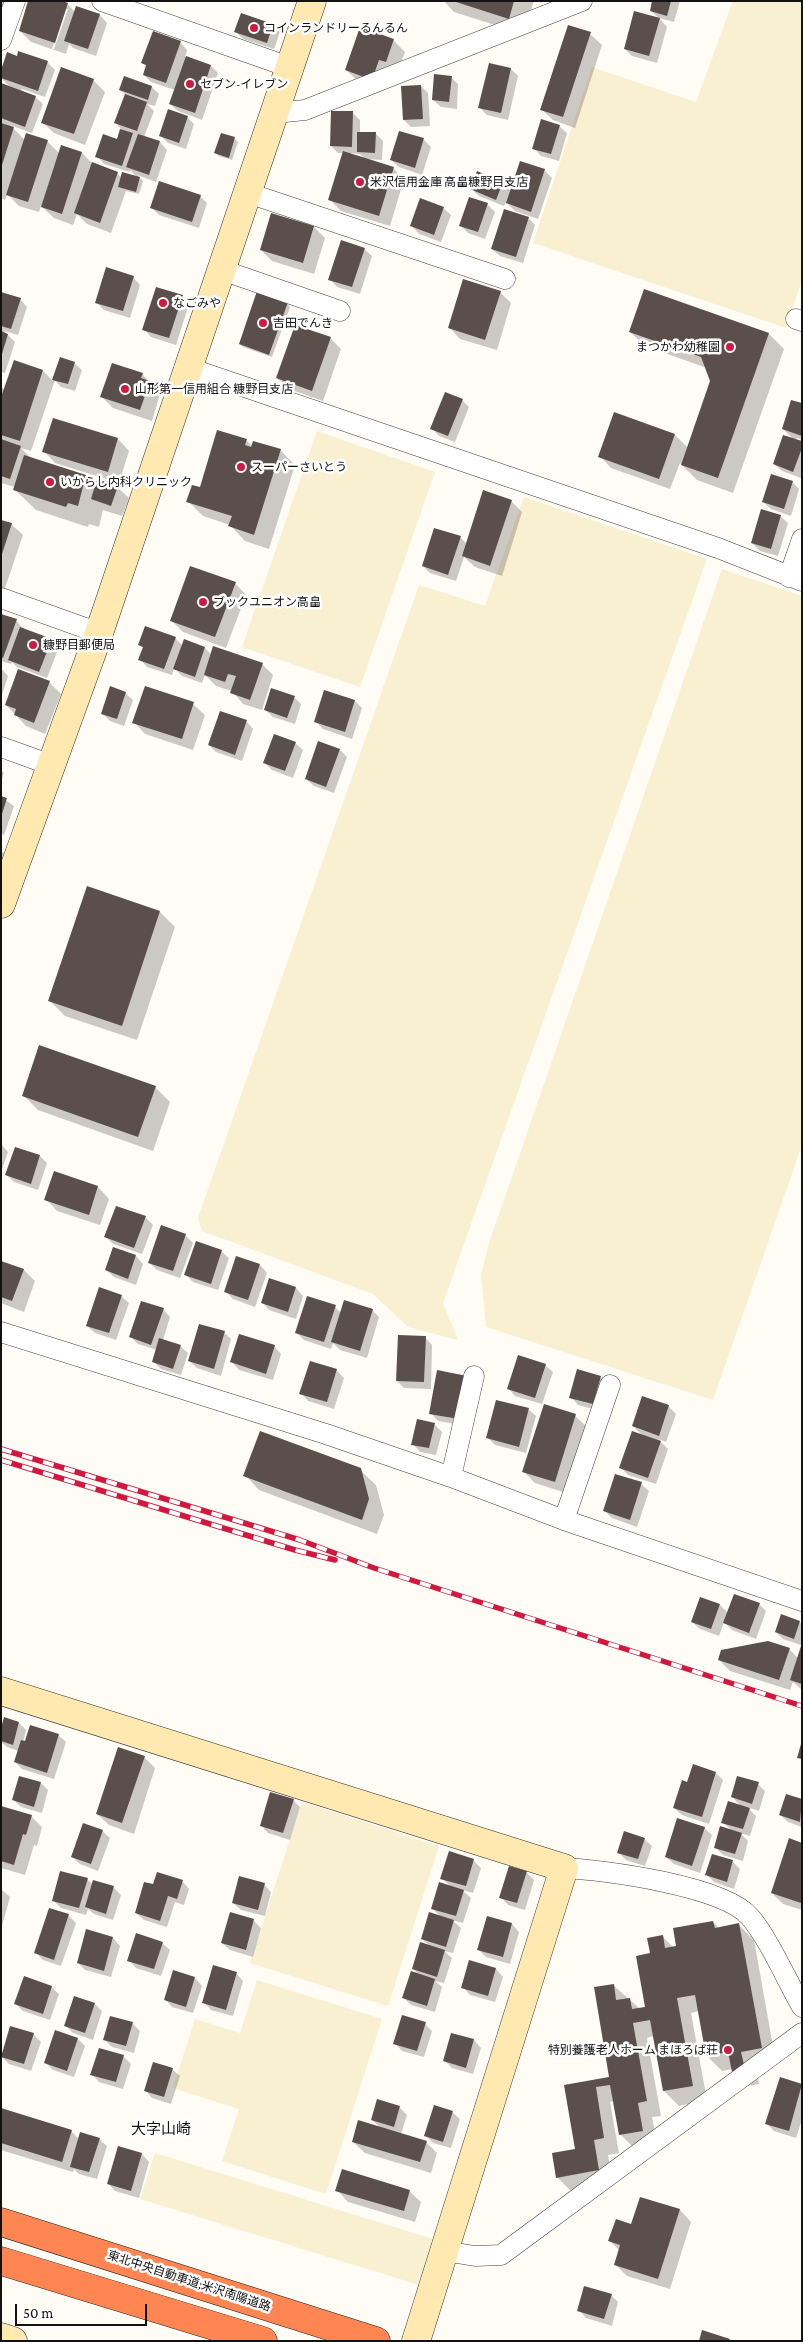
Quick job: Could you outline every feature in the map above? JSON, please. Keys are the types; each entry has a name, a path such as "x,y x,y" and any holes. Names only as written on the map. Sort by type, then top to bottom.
{"highway":[{"name":"東北中央自動車道;米沢南陽道路","path":"1,2222 376,2341"},
{"path":"1,2261 264,2341"}],"street":[{"path":"1,40 15,1"},
{"path":"102,1 290,67"},
{"path":"1,904 98,632 189,368 312,1"},
{"path":"275,113 305,110 582,1"},
{"path":"248,193 505,279"},
{"path":"222,270 340,312"},
{"path":"189,368 718,548 795,579 802,539"},
{"path":"1,598 98,632"},
{"path":"1,747 51,765"},
{"path":"1,1332 326,1434 451,1477 564,1520 802,1601"},
{"path":"451,1477 474,1376"},
{"path":"564,1520 610,1385"},
{"path":"1,1691 564,1868 599,1869 648,1878 709,1894 739,1908 750,1916 802,2007"},
{"path":"416,2341 564,1868"},
{"path":"444,2251 475,2256 502,2255 802,2033"},
{"path":"1,2337 13,2341"}],"shaded area":[{"path":"733,1 802,1 802,280 786,328 533,243 592,67 696,102"},
{"path":"317,431 435,472 360,687 242,647"},
{"path":"524,497 707,559 443,1303 458,1340 408,1327 373,1294 202,1231 198,1218 419,585 485,606"},
{"path":"722,569 802,596 802,1145 713,1400 486,1327 481,1275 489,1243"},
{"path":"302,1802 439,1846 388,2006 250,1963"},
{"path":"257,1980 382,2019 326,2194 222,2161 239,2109 173,2088 195,2019 240,2033"},
{"path":"155,2153 433,2239 419,2285 140,2199"}],"building":[{"path":"28,1 62,1 68,3 55,43 19,31"},
{"path":"453,1 514,1 509,19"},
{"path":"652,1 671,1 667,16 650,11"},
{"path":"76,6 100,14 88,49 64,41"},
{"path":"634,11 660,18 649,56 624,49"},
{"name":"コインランドリーるんるん","path":"241,13 273,24 267,43 234,32"},
{"path":"568,25 591,32 563,117 540,110"},
{"path":"360,27 394,39 386,62 379,60 372,80 345,70"},
{"path":"153,31 181,41 166,83 143,75 146,65 141,63"},
{"path":"18,51 48,61 38,91 1,78 1,70 7,52 17,56"},
{"name":"セブン-イレブン","path":"186,56 211,65 195,113 169,104"},
{"path":"489,63 511,68 501,113 478,108"},
{"path":"61,67 94,79 74,134 41,123"},
{"path":"434,74 452,76 449,102 432,100"},
{"path":"124,76 152,86 148,100 119,90"},
{"path":"1,83 36,96 25,127 1,118"},
{"path":"421,85 423,119 403,120 401,86"},
{"path":"125,94 147,102 137,131 114,123"},
{"path":"168,109 188,116 179,143 159,136"},
{"path":"331,111 353,111 352,147 330,146"},
{"path":"541,119 560,125 551,154 532,149"},
{"path":"1,123 14,127 2,165 1,165"},
{"path":"120,129 133,133 122,166 95,157 103,134 117,139"},
{"path":"399,131 424,138 415,168 390,160"},
{"path":"357,132 376,132 375,153 357,152"},
{"path":"26,133 48,140 28,202 6,195"},
{"path":"221,133 235,137 229,158 214,153"},
{"path":"138,134 160,141 149,175 126,167"},
{"path":"61,145 82,152 62,214 41,207"},
{"path":"343,151 394,167 379,216 328,200"},
{"path":"520,161 545,169 531,212 506,203"},
{"path":"92,162 118,172 100,223 74,213"},
{"path":"477,171 503,182 496,200 470,189"},
{"path":"122,172 140,177 136,192 118,187"},
{"path":"159,181 201,195 192,222 150,208"},
{"path":"469,197 488,203 478,232 459,226"},
{"path":"420,198 444,207 434,235 410,226"},
{"path":"504,209 529,217 516,257 491,249"},
{"path":"271,213 314,226 303,263 260,250"},
{"path":"341,240 365,248 352,287 328,280"},
{"path":"106,267 134,276 123,311 95,303"},
{"path":"463,279 501,291 485,340 448,328"},
{"path":"156,287 183,295 169,338 142,330"},
{"path":"644,289 769,333 718,478 681,465 710,381 701,357 629,332"},
{"name":"吉田でんき","path":"257,291 288,302 269,355 239,344"},
{"path":"1,292 21,298 11,329 1,326"},
{"path":"295,325 331,337 312,391 276,378"},
{"path":"1,331 8,334 2,354 1,354"},
{"path":"60,357 75,362 68,384 52,380"},
{"path":"14,360 43,370 20,441 1,435 1,397"},
{"name":"山形第一信用組合 糠野目支店","path":"112,363 143,373 141,378 150,381 140,410 100,397"},
{"path":"445,392 463,399 448,436 430,429"},
{"path":"791,400 802,403 802,436 782,429"},
{"path":"614,412 675,434 659,479 598,457"},
{"path":"53,418 118,438 108,472 42,452"},
{"name":"スーパーさいとう","path":"217,430 247,439 245,445 251,447 253,441 281,449 254,535 228,526 232,516 186,502 192,485 200,487"},
{"path":"783,435 802,441 802,448 793,472 773,464"},
{"path":"1,439 21,446 10,479 1,476"},
{"name":"いからし内科クリニック","path":"24,455 86,475 78,506 68,503 66,507 13,490"},
{"path":"771,474 793,481 784,509 762,502"},
{"path":"97,479 118,486 111,506 91,499"},
{"path":"483,490 512,500 490,566 462,556"},
{"path":"761,509 781,515 771,549 751,543"},
{"path":"1,520 12,523 2,554 1,554"},
{"path":"434,528 461,536 448,575 422,566"},
{"name":"ブックユニオン高畠","path":"190,566 236,582 215,637 170,621"},
{"path":"1,614 17,619 3,658 1,657"},
{"path":"145,626 176,637 164,669 138,660 143,647 138,645"},
{"path":"20,627 52,639 39,672 8,660"},
{"path":"184,639 205,647 195,677 173,669"},
{"path":"213,646 263,663 250,700 230,693 236,676 228,674 225,682 204,675"},
{"path":"18,669 50,681 34,723 14,715 16,709 5,705"},
{"path":"110,686 126,692 117,719 101,714"},
{"path":"145,686 194,702 182,739 132,723"},
{"path":"271,688 295,696 287,718 264,710"},
{"path":"324,690 355,700 345,732 314,722"},
{"path":"220,711 247,720 235,755 208,745"},
{"path":"274,734 296,742 285,771 263,763"},
{"path":"318,741 340,749 326,787 305,779"},
{"path":"1,796 7,798 2,814 1,814"},
{"path":"87,886 160,911 122,1026 48,1001"},
{"path":"39,1045 156,1086 138,1137 22,1096"},
{"path":"15,1147 40,1155 31,1184 5,1175"},
{"path":"54,1171 98,1186 89,1215 44,1200"},
{"path":"116,1206 146,1216 134,1248 104,1237"},
{"path":"161,1225 186,1234 173,1271 148,1263"},
{"path":"196,1241 222,1250 211,1284 184,1275"},
{"path":"113,1247 136,1255 128,1279 105,1270"},
{"path":"236,1256 260,1264 248,1300 224,1292"},
{"path":"1,1261 24,1269 12,1301 1,1297"},
{"path":"269,1278 296,1287 288,1312 261,1303"},
{"path":"99,1287 122,1295 109,1333 86,1326"},
{"path":"307,1296 336,1305 324,1342 295,1333"},
{"path":"344,1300 373,1309 360,1351 331,1342"},
{"path":"141,1301 164,1308 151,1345 129,1337"},
{"path":"199,1324 225,1331 214,1369 188,1361"},
{"path":"239,1334 275,1345 266,1374 230,1362"},
{"path":"398,1335 426,1336 424,1382 396,1381"},
{"path":"159,1338 181,1345 173,1369 152,1362"},
{"path":"518,1355 546,1364 535,1398 507,1389"},
{"path":"310,1361 337,1369 327,1402 299,1394"},
{"path":"577,1369 601,1376 593,1404 569,1398"},
{"path":"437,1370 467,1376 459,1419 429,1414"},
{"path":"642,1396 669,1405 659,1436 632,1426"},
{"path":"496,1400 529,1408 519,1447 486,1438"},
{"path":"544,1404 576,1414 555,1482 522,1472"},
{"path":"417,1419 435,1423 429,1448 411,1445"},
{"path":"260,1431 361,1468 369,1499 362,1520 243,1476"},
{"path":"632,1431 661,1441 648,1478 619,1468"},
{"path":"615,1474 642,1482 630,1520 603,1511"},
{"path":"734,1594 760,1603 749,1633 723,1623"},
{"path":"700,1597 720,1604 711,1629 691,1622"},
{"path":"781,1614 800,1621 794,1639 775,1632"},
{"path":"768,1641 790,1648 779,1680 718,1660 721,1650"},
{"path":"802,1643 802,1684 790,1680"},
{"path":"4,1717 19,1722 13,1745 1,1741 1,1728"},
{"path":"30,1725 59,1734 47,1773 14,1762 21,1740 25,1741"},
{"path":"802,1744 802,1759 797,1758"},
{"path":"118,1747 145,1756 122,1823 96,1814"},
{"path":"693,1764 716,1772 702,1817 673,1808 682,1780 687,1782"},
{"path":"19,1776 41,1782 34,1807 12,1800"},
{"path":"737,1776 759,1782 752,1804 731,1797"},
{"path":"270,1792 294,1799 283,1833 260,1826"},
{"path":"786,1794 802,1799 800,1822 779,1815"},
{"path":"728,1801 750,1808 743,1829 721,1823"},
{"path":"1,1806 32,1815 26,1835 23,1834 14,1865 1,1861"},
{"path":"677,1818 705,1827 692,1866 665,1857"},
{"path":"83,1823 103,1830 91,1864 71,1857"},
{"path":"720,1826 742,1833 735,1854 714,1848"},
{"path":"624,1831 645,1838 638,1859 617,1853"},
{"path":"789,1838 802,1843 801,1903 771,1893"},
{"path":"449,1851 474,1859 466,1886 440,1879"},
{"path":"712,1854 733,1860 727,1882 705,1875"},
{"path":"509,1866 527,1871 517,1903 499,1898"},
{"path":"60,1871 88,1878 79,1908 52,1901"},
{"path":"157,1872 183,1880 177,1899 168,1896 160,1921 135,1913 144,1882 153,1884"},
{"path":"239,1876 265,1883 258,1910 232,1903"},
{"path":"93,1880 114,1886 106,1914 85,1907"},
{"path":"439,1882 464,1890 456,1916 431,1909"},
{"path":"49,1908 69,1914 54,1960 34,1953"},
{"path":"230,1912 254,1919 246,1950 221,1943"},
{"path":"429,1912 454,1920 446,1947 421,1939"},
{"path":"487,1916 512,1923 503,1957 477,1950"},
{"name":"特別養護老人ホーム まほろば荘","path":"713,1921 715,1928 739,1923 762,2048 741,2052 745,2069 732,2072 728,2052 706,2056 695,1995 677,1998 693,2086 663,2091 650,2020 633,2023 647,2101 638,2103 643,2131 619,2135 610,2085 596,2087 604,2138 594,2140 599,2170 556,2178 552,2153 575,2149 564,2085 609,2077 594,1987 614,1984 616,2000 630,1998 632,2009 645,2007 636,1956 650,1953 647,1938 663,1935 665,1948 676,1946 673,1928"},
{"path":"86,1929 113,1937 104,1971 77,1963"},
{"path":"136,1933 163,1942 154,1969 127,1961"},
{"path":"420,1942 445,1950 437,1977 412,1969"},
{"path":"469,1960 496,1968 488,1996 461,1988"},
{"path":"213,1965 237,1972 226,2010 202,2003"},
{"path":"173,1970 195,1977 186,2007 164,2000"},
{"path":"411,1971 435,1979 427,2006 402,1998"},
{"path":"24,1976 52,1986 43,2014 14,2004"},
{"path":"74,1996 95,2003 85,2033 64,2026"},
{"path":"402,2015 426,2022 417,2051 393,2044"},
{"path":"110,2016 133,2022 126,2046 103,2040"},
{"path":"10,2026 34,2033 24,2064 1,2057"},
{"path":"55,2030 78,2038 67,2071 44,2063"},
{"path":"451,2033 474,2039 466,2068 443,2061"},
{"path":"99,2048 124,2055 116,2082 90,2075"},
{"path":"153,2062 173,2068 164,2097 144,2091"},
{"path":"780,2077 802,2084 789,2131 765,2124"},
{"path":"377,2099 400,2106 394,2127 371,2120"},
{"path":"434,2105 453,2111 443,2142 424,2136"},
{"path":"1,2108 72,2130 62,2162 1,2143"},
{"path":"358,2120 427,2141 420,2162 352,2142"},
{"path":"80,2132 100,2138 89,2172 70,2167"},
{"path":"118,2146 142,2153 131,2191 107,2184"},
{"path":"342,2169 410,2190 404,2211 335,2191"},
{"path":"640,2197 680,2209 658,2279 614,2265 620,2245 608,2241 616,2219 631,2224"},
{"path":"584,2286 612,2294 604,2319 577,2311"},
{"path":"702,2330 730,2339 729,2341 699,2341"}],"railway":[{"path":"1,1449 300,1540 374,1568 802,1706"},
{"path":"1,1460 295,1550 335,1560"}],"place":[{"name":"コインランドリーるんるん","path":"254,28"},
{"name":"セブン-イレブン","path":"190,84"},
{"name":"米沢信用金庫 高畠糠野目支店","path":"360,182"},
{"name":"なごみや","path":"163,303"},
{"name":"吉田でんき","path":"263,323"},
{"name":"まつかわ幼稚園","path":"730,347"},
{"name":"山形第一信用組合 糠野目支店","path":"125,389"},
{"name":"スーパーさいとう","path":"241,467"},
{"name":"いからし内科クリニック","path":"50,482"},
{"name":"ブックユニオン高畠","path":"203,602"},
{"name":"糠野目郵便局","path":"33,645"},
{"name":"特別養護老人ホーム まほろば荘","path":"728,2050"}],"district":[{"name":"大字山崎","path":"161,2129"}]}
